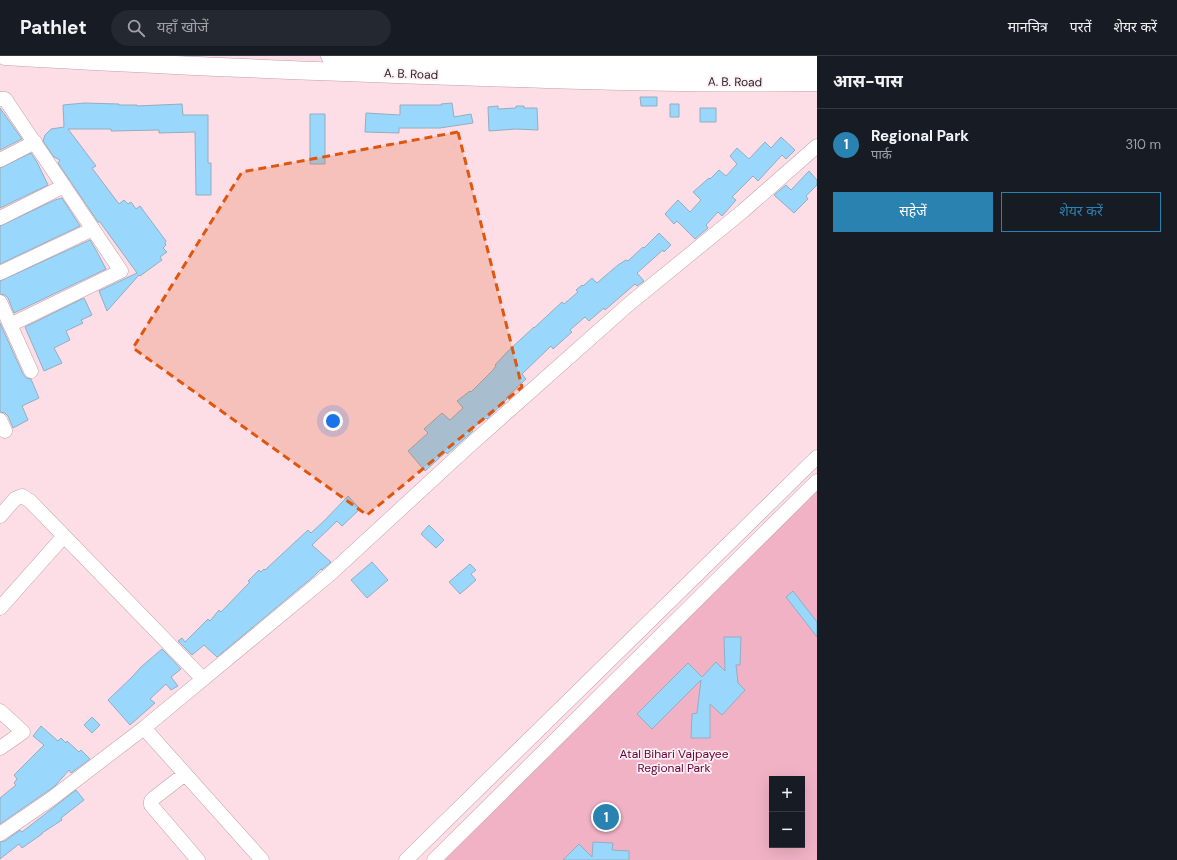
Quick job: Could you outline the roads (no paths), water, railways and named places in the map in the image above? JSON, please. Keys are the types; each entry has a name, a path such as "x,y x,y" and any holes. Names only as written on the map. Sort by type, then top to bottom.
{"main road":[{"name":"A. B. Road","path":"5,56 124,63 581,80 817,82"},
{"name":"A. B. Road","path":"330,56 584,65 757,61 817,65"}],"street":[{"path":"0,99 5,99 121,271 10,325"},
{"path":"0,160 34,142"},
{"path":"0,834 51,799 144,728 330,574 629,304 743,211 817,146"},
{"path":"0,218 64,186"},
{"path":"0,273 93,229"},
{"path":"0,302 31,371"},
{"path":"406,860 817,457"},
{"path":"434,860 817,481"},
{"path":"0,516 15,499 22,496 30,501 203,679"},
{"path":"0,608 64,536"},
{"path":"0,711 23,732 0,748"},
{"path":"144,728 262,860"},
{"path":"185,774 154,798 151,801 151,805 198,860"}],"place":[{"name":"Regional Park","path":"606,817"}],"park label":[{"name":"Atal Bihari Vajpayee Regional Park","path":"674,761"}]}
